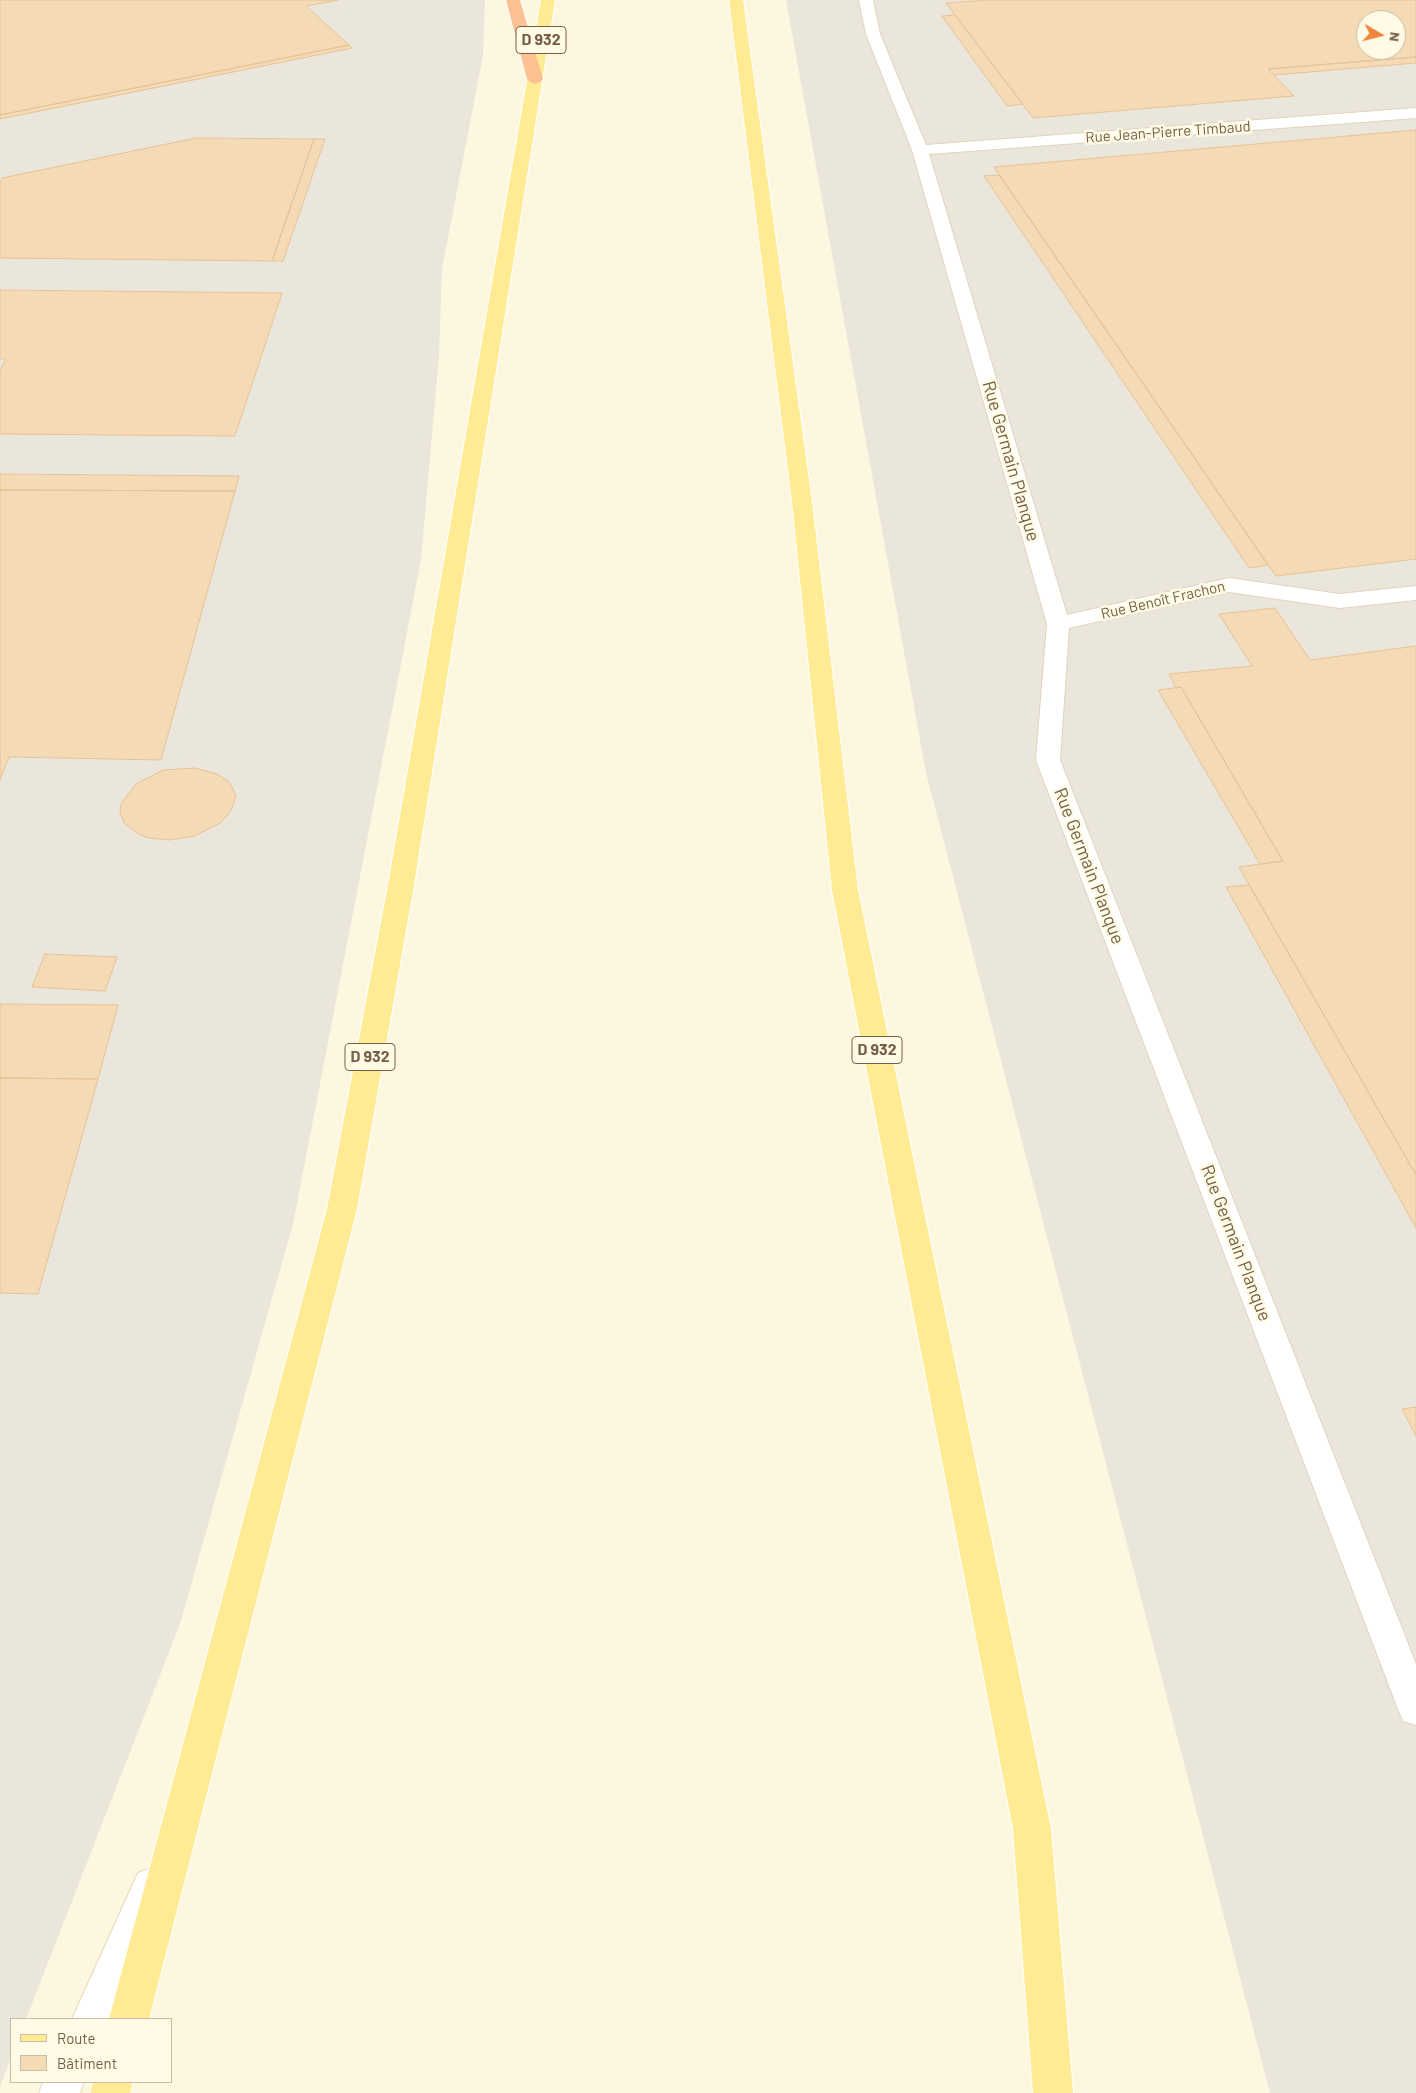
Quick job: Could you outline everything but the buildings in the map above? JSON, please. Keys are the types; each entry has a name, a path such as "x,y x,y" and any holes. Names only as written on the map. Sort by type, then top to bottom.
{"highway":[{"path":"513,0 535,79"}],"main road":[{"name":"D 932","path":"129,2018 342,1209 401,885 548,0"},
{"name":"D 932","path":"736,0 802,502 845,890 1032,1829 1053,2093"},
{"name":"Rue Germain Planque","path":"866,0 873,34 920,150 1058,624 1048,760 1416,1709"},
{"name":"Rue Jean-Pierre Timbaud","path":"920,150 1416,113"},
{"name":"Rue Benoît Frachon","path":"1058,624 1229,585 1340,601 1416,593"},
{"path":"92,2018 184,1812"}],"shaded area":[{"path":"0,0 485,0 483,55 442,269 439,356 421,560 293,1224 180,1624 26,2018 10,2018 10,2061 0,2087"},
{"path":"786,0 1416,0 1416,2093 1270,2093 926,773"}]}
